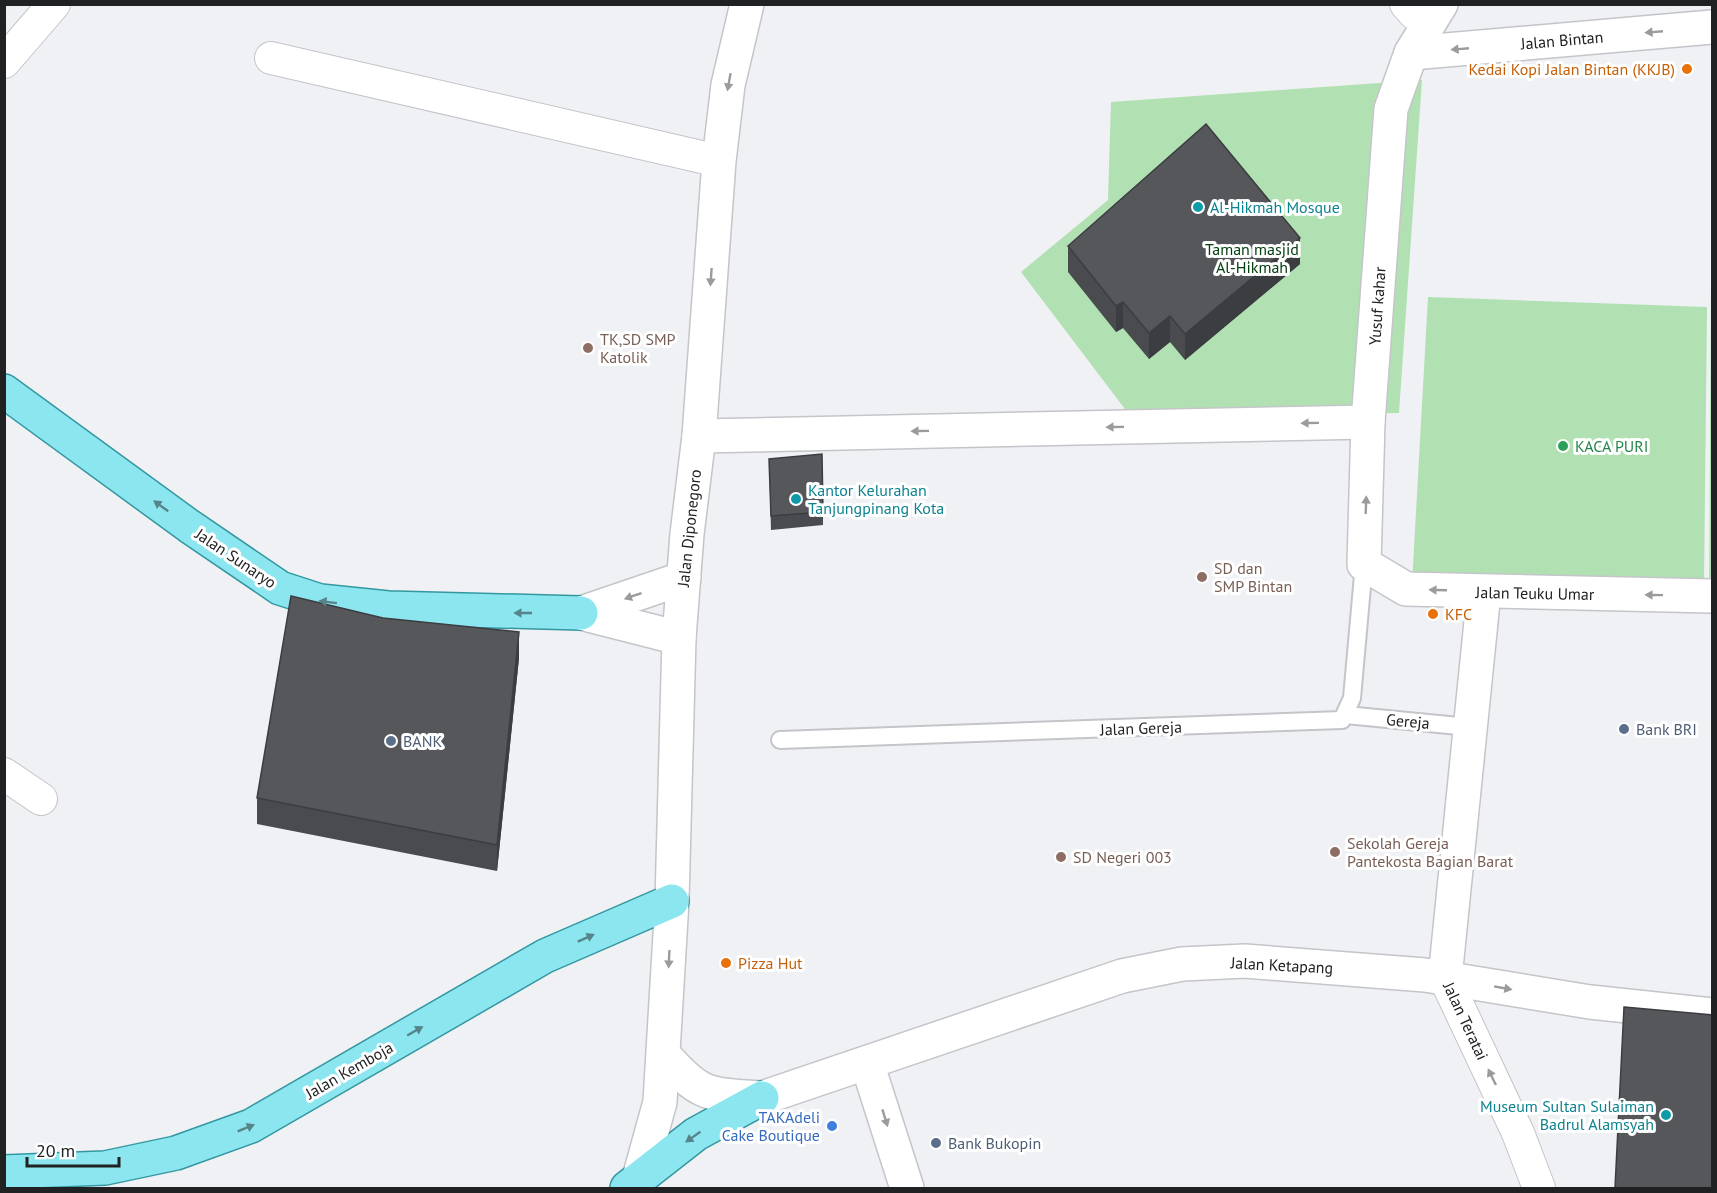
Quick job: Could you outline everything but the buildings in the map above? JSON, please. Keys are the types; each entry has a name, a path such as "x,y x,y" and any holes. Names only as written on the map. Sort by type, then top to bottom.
{"main road":[{"name":"Jalan Diponegoro","path":"633,1183 660,1102 672,900 679,638 699,436 719,161 728,85 747,4"},
{"name":"Yusuf kahar","path":"1364,564 1368,422 1391,109 1426,9"},
{"name":"Jalan Bintan","path":"1412,53 1713,27"},
{"name":"Jalan Sunaryo","path":"4,391 197,532 280,588 320,601 388,609 581,614 679,638"},
{"path":"699,436 1368,422"},
{"name":"Jalan Teuku Umar","path":"1364,564 1406,589 1713,596"},
{"name":"Jalan Sunaryo","path":"581,614 684,578"},
{"name":"Jalan Teratai","path":"1445,978 1484,592"},
{"name":"Jalan Kemboja","path":"4,1172 105,1168 176,1153 251,1126 545,956 672,900"},
{"name":"Jalan Ketapang","path":"762,1098 1122,976 1182,964 1245,961 1445,978 1590,1002 1713,1015"},
{"path":"664,1055 688,1082 713,1095 762,1098"},
{"path":"867,1062 907,1188"},
{"path":"633,1183 696,1134 762,1098"}],"street":[{"path":"4,62 54,4"},
{"path":"271,58 719,161"},
{"path":"4,774 41,799"},
{"name":"Jalan Teratai","path":"1445,978 1518,1133 1539,1188"}],"lane":[{"path":"1346,715 1352,698 1364,564"},
{"name":"Gereja","path":"1346,715 1470,727"},
{"name":"Jalan Gereja","path":"780,740 1327,722 1342,720 1346,715"}],"green space":[{"name":"Taman masjid Al-Hikmah","path":"1422,80 1399,413 1131,417 1021,272 1108,200 1111,102"},
{"path":"1712,130 1712,594 1709,595"},
{"name":"KACA PURI","path":"1428,297 1707,307 1704,585 1412,584"}],"place":[{"name":"Kedai Kopi Jalan Bintan (KKJB)","path":"1687,69"},
{"name":"Al-Hikmah Mosque","path":"1198,207"},
{"name":"TK,SD SMP Katolik","path":"588,348"},
{"name":"KACA PURI","path":"1563,446"},
{"name":"Kantor Kelurahan Tanjungpinang Kota","path":"796,499"},
{"name":"SD dan SMP Bintan","path":"1202,577"},
{"name":"KFC","path":"1433,614"},
{"name":"Bank BRI","path":"1624,729"},
{"name":"BANK","path":"391,741"},
{"name":"Sekolah Gereja Pantekosta Bagian Barat","path":"1335,852"},
{"name":"SD Negeri 003","path":"1061,857"},
{"name":"Pizza Hut","path":"726,963"},
{"name":"Museum Sultan Sulaiman Badrul Alamsyah","path":"1666,1115"},
{"name":"TAKAdeli Cake Boutique","path":"832,1126"},
{"name":"Bank Bukopin","path":"936,1143"}]}
